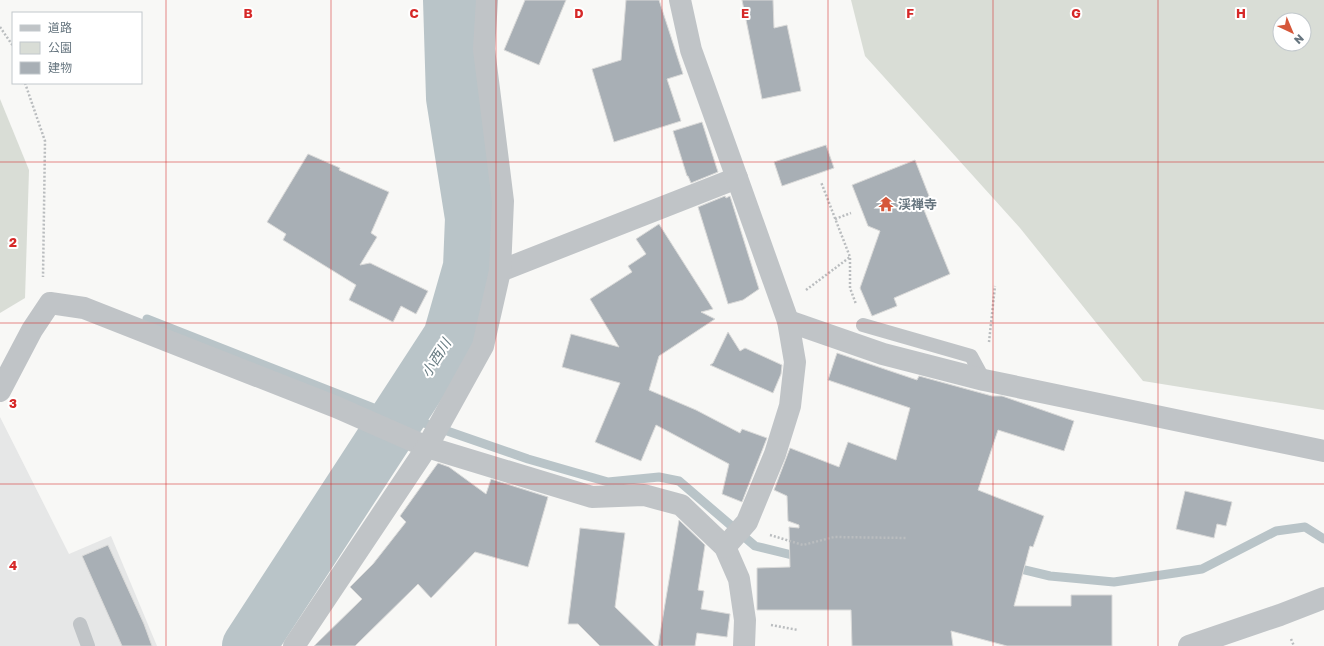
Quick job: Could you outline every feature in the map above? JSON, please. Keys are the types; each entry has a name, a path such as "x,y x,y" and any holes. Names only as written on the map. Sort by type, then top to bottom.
{"street":[{"path":"294,646 427,447 483,346 500,271 503,201 484,49 487,0"},
{"path":"680,0 691,50 788,321 795,362 790,406 775,454 746,522 725,547"},
{"path":"500,271 737,178"},
{"path":"0,391 32,330 50,303 84,308 336,408 427,447 592,497 644,495 682,505 725,547 739,579 745,620 744,646"},
{"path":"788,321 883,354 984,380 1324,451"},
{"path":"1189,646 1280,615 1324,598"}],"lane":[{"path":"863,325 971,356 984,380"},
{"path":"80,624 88,646"}],"path":[{"path":"0,27 12,45"},
{"path":"25,84 45,141 42,259 43,286 50,303"},
{"path":"821,182 850,257 850,288 863,325"},
{"path":"835,219 851,213"},
{"path":"819,280 850,257"},
{"path":"984,380 995,286"},
{"path":"746,522 772,536 803,545 834,537 907,538"}],"shaded area":[{"path":"0,417 69,554 111,536 157,646 0,646"}],"green space":[{"path":"851,0 1324,0 1324,410 1143,381 1020,228 865,56"},
{"path":"0,99 29,170 25,298 0,313"}],"building":[{"path":"525,0 566,0 539,65 504,50"},
{"path":"626,0 659,0 683,74 667,79 681,121 614,142 592,69 621,60"},
{"path":"742,0 773,0 774,28 787,25 801,91 762,99"},
{"path":"702,122 718,172 691,183 687,176 673,131"},
{"path":"826,145 834,168 782,186 774,162"},
{"path":"308,154 340,168 339,170 389,192 371,233 377,237 360,265 370,263 428,291 416,314 401,306 393,322 349,300 356,285 283,240 286,234 267,222"},
{"path":"915,160 931,201 922,205 950,274 894,298 897,306 872,316 860,288 880,231 868,226 852,185"},
{"path":"725,196 726,198 730,196 759,289 743,300 728,304 698,207"},
{"path":"659,224 713,309 701,312 715,319 659,356 649,390 696,410 740,433 742,429 767,438 742,502 722,494 729,464 656,425 641,461 595,442 620,383 562,367 571,334 619,347 590,299 632,272 628,266 646,254 636,239"},
{"path":"728,332 740,351 745,348 782,365 781,374 773,393 710,365 713,363"},
{"path":"837,353 917,380 919,376 992,396 1002,396 1074,421 1064,451 998,430 978,490 1044,516 1033,547 1030,546 1014,606 1071,606 1071,595 1112,595 1112,646 1007,646 951,631 953,646 852,646 851,610 757,610 757,568 790,567 789,527 799,528 799,525 788,521 787,496 774,490 790,448 839,467 848,442 896,460 910,408 828,380"},
{"path":"438,463 449,467 486,494 491,479 548,497 528,567 475,552 431,598 418,584 355,646 314,646 362,599 350,587 373,564 406,522 400,516"},
{"path":"1185,491 1232,502 1226,526 1217,524 1214,538 1176,529"},
{"path":"679,520 705,545 698,590 704,591 701,609 730,614 727,637 697,633 695,646 658,646"},
{"path":"580,528 625,533 615,607 655,646 600,646 578,624 568,624"},
{"path":"108,545 144,624 152,646 122,646 82,556"}],"waterway":[{"name":"小西川","path":"249,646 450,337 470,267 472,218 453,98 450,0"},
{"path":"147,319 399,418"},
{"path":"401,415 528,459 608,482 659,477 679,481 755,546 796,556 802,555"},
{"path":"1012,567 1050,576 1114,582 1202,569 1276,531 1305,527 1324,539"}],"place":[{"name":"渓禅寺","path":"886,204"}]}
